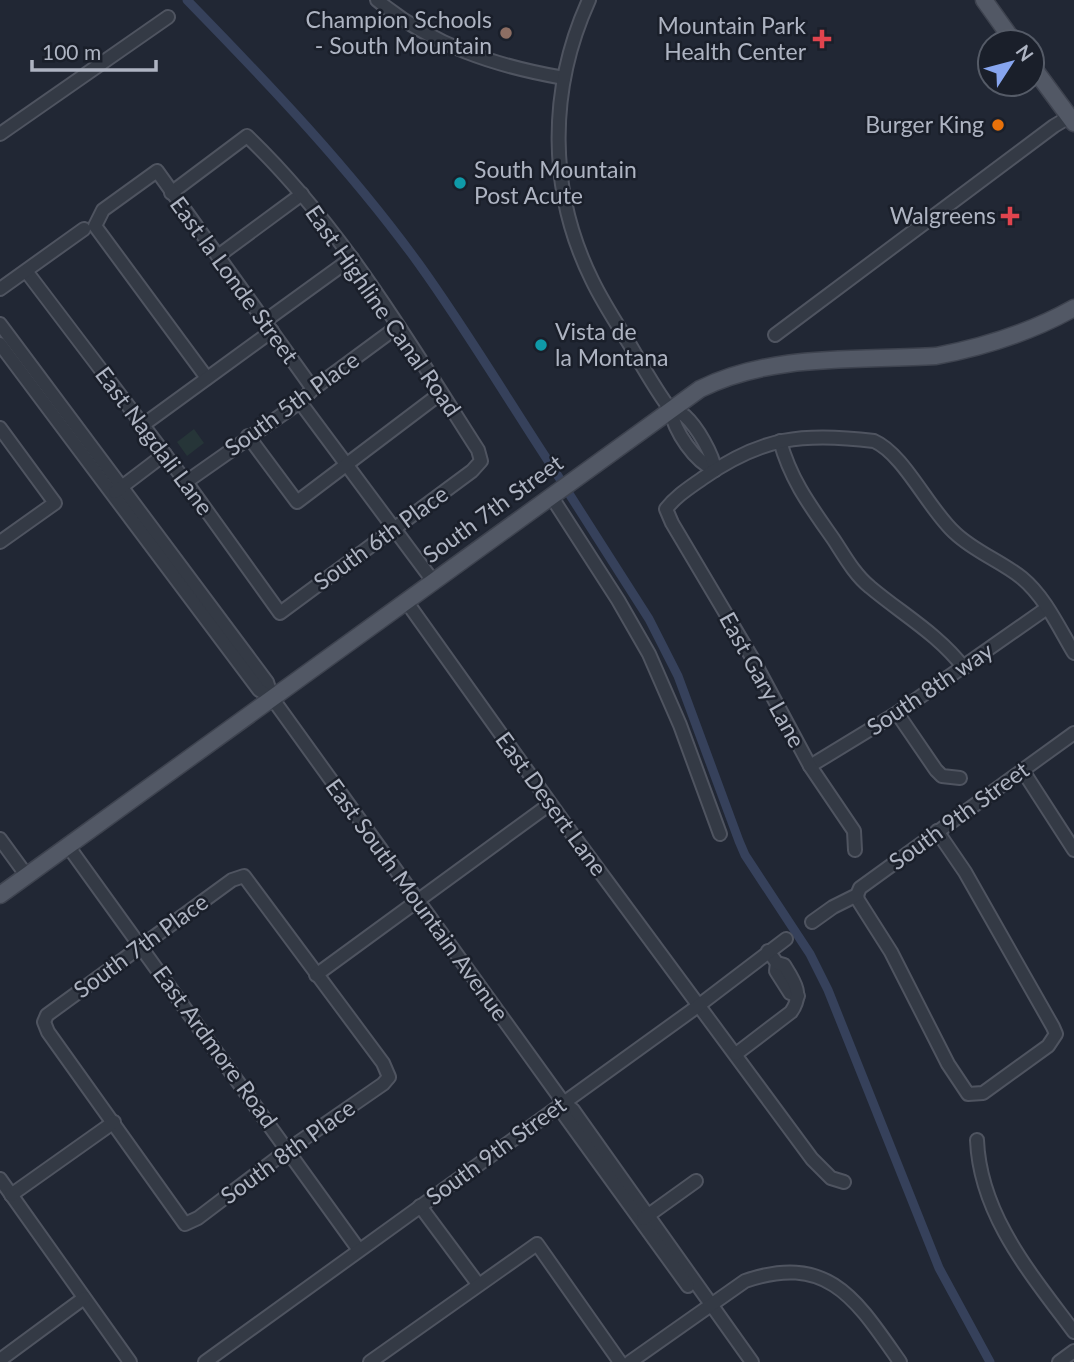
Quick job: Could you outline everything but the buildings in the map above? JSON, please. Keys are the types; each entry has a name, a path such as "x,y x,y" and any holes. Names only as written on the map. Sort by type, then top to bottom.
{"main road":[{"path":"984,0 1004,28"},
{"path":"1046,85 1072,120"},
{"name":"South 7th Street","path":"0,895 700,389 740,372 778,364 936,356 960,352 1025,332 1074,308"}],"street":[{"path":"377,0 404,21 453,48 503,65 564,78"},
{"path":"589,0 575,33 558,119 562,190 576,241 599,293 670,410 684,415 698,446 713,456 715,470 743,453 768,443 837,438 881,444 898,461 954,533 1024,580 1047,608 1074,653"},
{"path":"0,134 168,17"},
{"path":"775,335 1054,126 1072,120"},
{"name":"East Highline Canal Road","path":"171,193 247,136 302,194 352,258 478,450 481,461"},
{"name":"East la Londe Street","path":"207,378 96,226 103,210 157,171 313,389"},
{"path":"218,256 302,194"},
{"path":"0,289 84,229"},
{"path":"143,425 207,378 352,258"},
{"name":"East Nagdali Lane","path":"26,271 186,482 280,613"},
{"name":"East South Mountain Avenue","path":"0,324 117,491"},
{"name":"South 5th Place","path":"186,482 300,402 313,389 397,327"},
{"name":"East South Mountain Avenue","path":"0,344 267,682 272,698 417,902 563,1102 573,1110 707,1306 742,1362"},
{"path":"248,436 297,502 441,393"},
{"path":"300,402 433,581"},
{"path":"0,428 55,503 0,542"},
{"path":"779,442 797,488 859,577 934,636 952,652 964,668"},
{"path":"117,491 165,454"},
{"name":"South 6th Place","path":"280,613 472,471 481,461"},
{"name":"East Gary Lane","path":"715,470 674,499 666,509 751,656 810,766 854,831 855,850"},
{"path":"551,496 649,654 680,725 720,834"},
{"name":"East Desert Lane","path":"406,601 551,804 812,1159 831,1178 844,1182"},
{"name":"South 8th way","path":"810,766 897,713 1047,608"},
{"path":"897,713 936,770 942,776 960,778"},
{"name":"South 9th Street","path":"811,922 857,895 860,888 1074,733"},
{"path":"1023,771 1074,850"},
{"path":"316,975 551,804"},
{"path":"857,895 891,952 948,1063 968,1094 983,1093 1048,1046 1056,1034 1047,1016 983,903 937,831"},
{"path":"0,839 27,876"},
{"name":"East Ardmore Road","path":"68,846 289,1149 359,1250"},
{"name":"South 7th Place","path":"114,1122 48,1032 44,1022 47,1014 141,945 232,880 244,876 316,975"},
{"name":"South 9th Street","path":"205,1362 698,1006 786,939"},
{"path":"736,1054 791,1012 796,1005 797,987 787,979 784,965 777,963 768,951"},
{"name":"South 8th Place","path":"114,1122 186,1223 383,1084 388,1077 383,1063 316,975"},
{"path":"12,1195 114,1122"},
{"path":"977,1140 978,1164 1001,1228 1010,1245 1074,1332"},
{"path":"0,1179 130,1362"},
{"path":"645,1218 696,1181"},
{"path":"420,1206 478,1284"},
{"path":"377,1360 478,1284 537,1244 620,1362"},
{"path":"630,1362 745,1281 783,1271 821,1278 843,1290 861,1307 900,1362"},
{"path":"0,1360 85,1298"},
{"name":"East South Mountain Avenue","path":"707,1306 752,1362"},
{"path":"1059,1362 1074,1351"}],"shaded area":[{"path":"194,429 204,443 187,456 177,442"}],"waterway":[{"path":"187,0 308,128 393,229 456,318 562,482"},
{"path":"568,492 649,619 678,676 745,855 810,954 828,990 939,1268 990,1362"}],"place":[{"name":"Champion Schools - South Mountain","path":"506,33"},
{"name":"Mountain Park Health Center","path":"822,39"},
{"name":"Burger King","path":"998,125"},
{"name":"South Mountain Post Acute","path":"460,183"},
{"name":"Walgreens","path":"1010,216"},
{"name":"Vista de la Montana","path":"541,345"}]}
